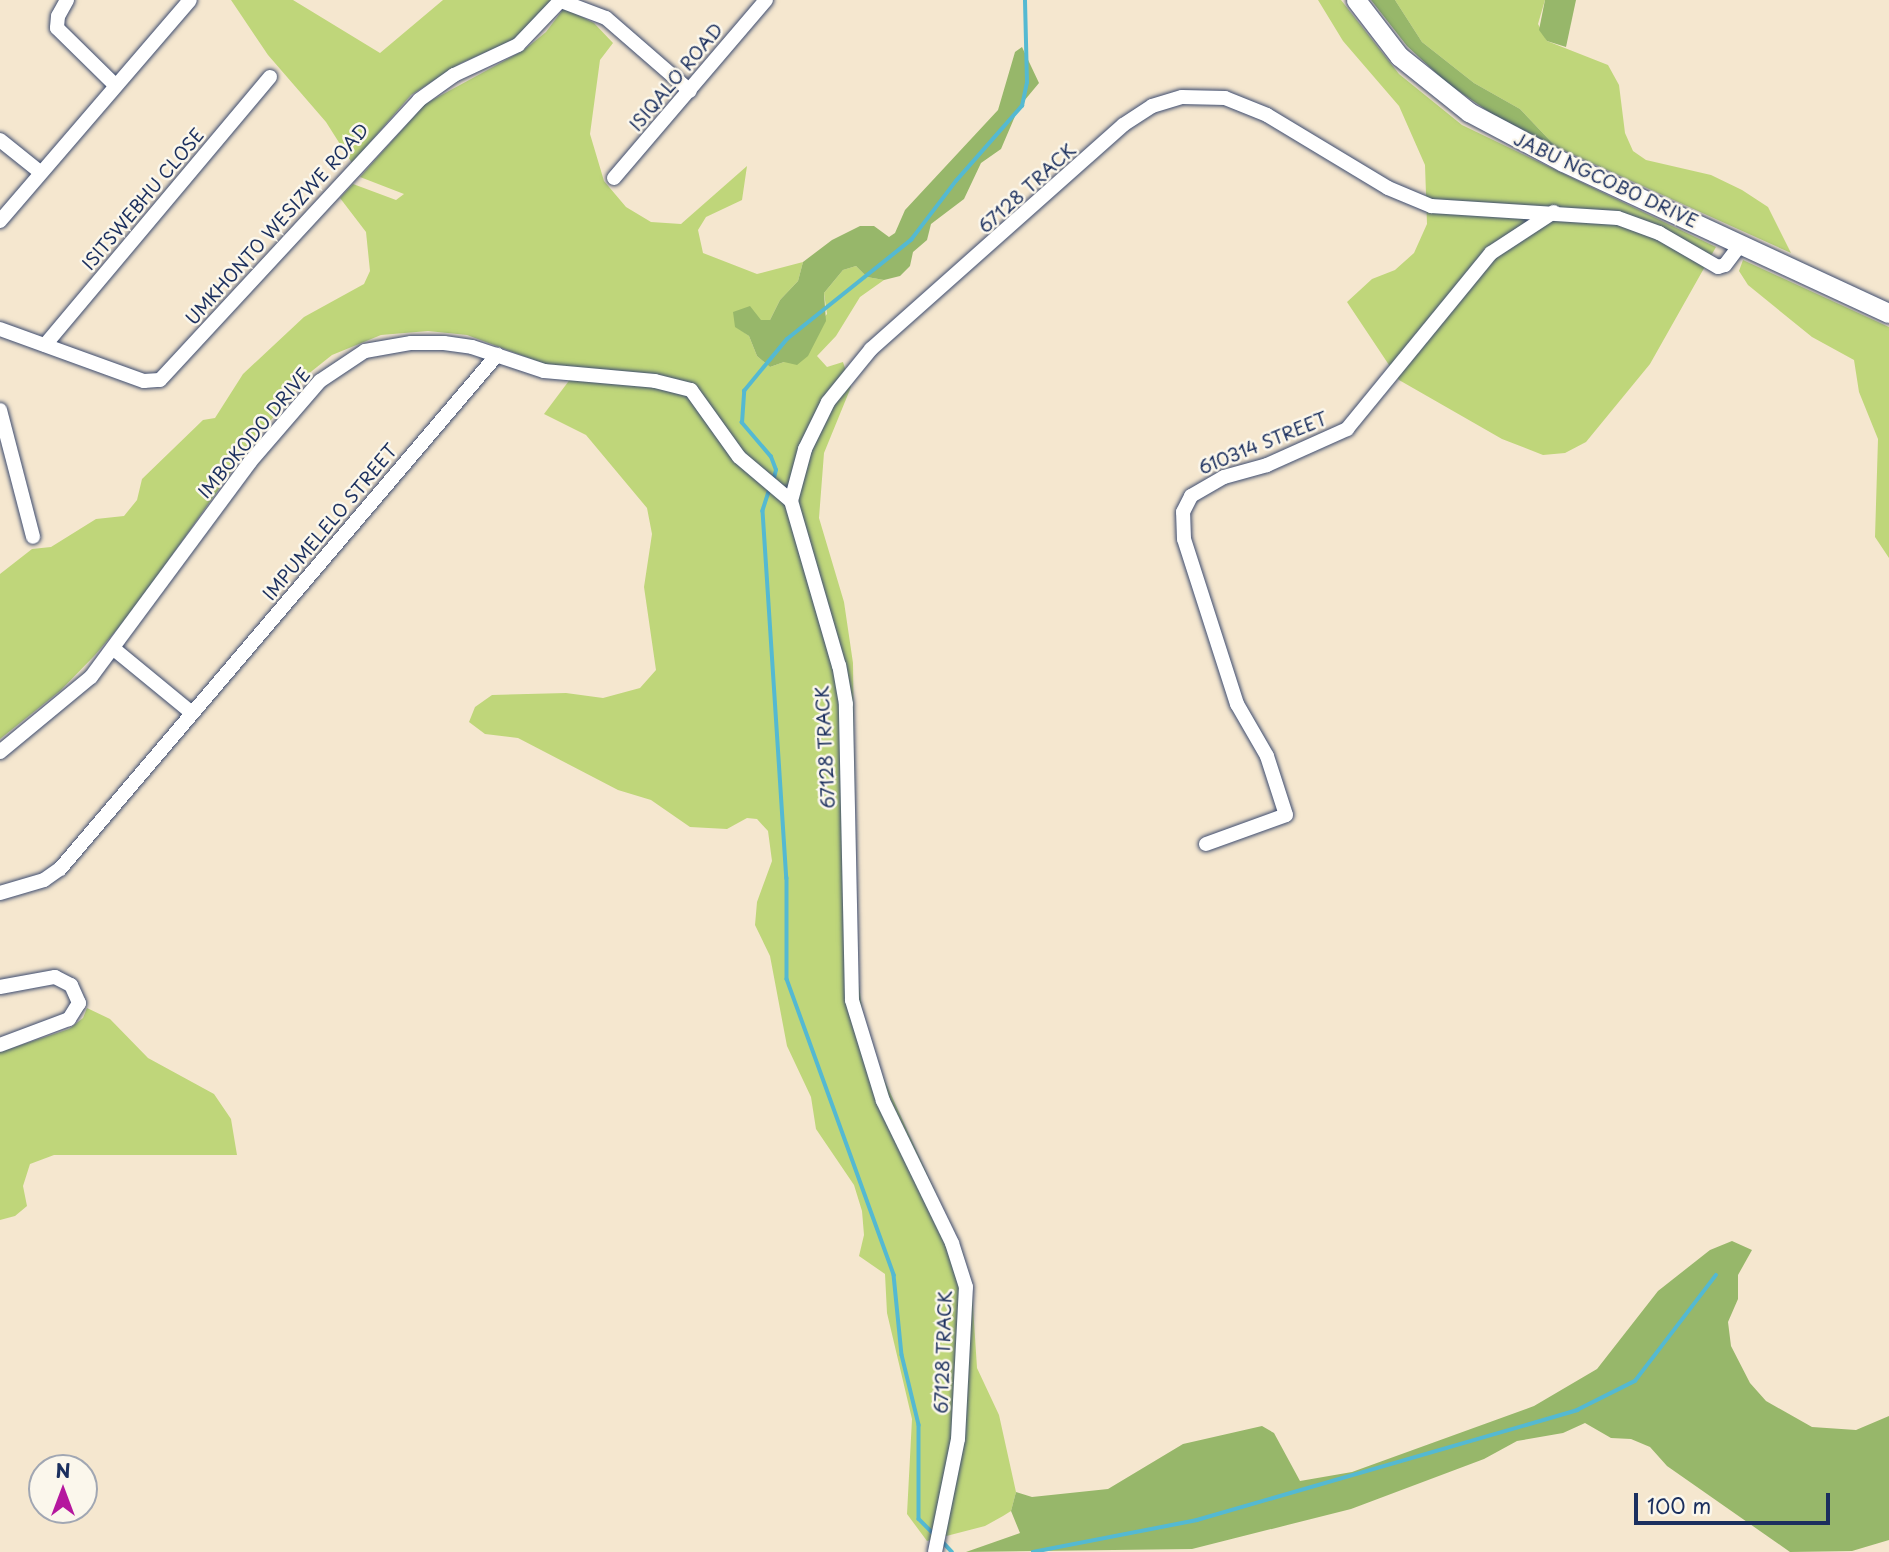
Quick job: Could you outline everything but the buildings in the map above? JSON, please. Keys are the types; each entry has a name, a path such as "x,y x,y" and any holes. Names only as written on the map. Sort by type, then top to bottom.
{"main road":[{"name":"JABU NGCOBO DRIVE","path":"1356,0 1399,55 1469,112 1528,145 1889,313"}],"street":[{"path":"67,0 58,16 57,28 115,85"},
{"path":"0,221 190,0"},
{"path":"561,0 606,18 690,91"},
{"name":"UMKHONTO WESIZWE ROAD","path":"0,329 144,381 160,380 419,100 454,75 526,39 561,0"},
{"name":"ISIQALO ROAD","path":"614,178 690,91 762,1"},
{"name":"ISITSWEBHU CLOSE","path":"46,345 270,77"},
{"name":"67128 TRACK","path":"935,1552 958,1439 966,1287 952,1243 883,1101 852,1000 846,704 839,666 791,501 813,430 849,372 872,349 1138,114 1182,97 1225,98 1302,132 1388,188 1431,206 1555,211"},
{"path":"0,140 40,172"},
{"path":"1555,211 1637,223 1715,267 1726,265 1741,244"},
{"name":"610314 STREET","path":"1206,844 1286,815 1267,756 1231,687 1184,539 1183,512 1203,487 1347,429 1491,253 1555,211"},
{"name":"IMBOKODO DRIVE","path":"0,752 62,705 114,649 250,462 340,364 365,351 411,343 472,347 544,371 655,381 691,390 740,457 791,501"},
{"name":"IMPUMELELO STREET","path":"0,893 44,880 60,869 497,355"},
{"path":"0,410 33,537"},
{"path":"114,649 192,713"},
{"path":"0,987 55,977 71,985 79,1003 69,1019 0,1045"}],"green space":[{"path":"231,0 293,0 380,53 443,0 552,0 518,38 461,63 411,95 352,163 326,122 268,55"},
{"path":"1318,0 1341,0 1399,74 1462,125 1716,247 1650,364 1586,442 1565,453 1543,455 1502,439 1399,380 1347,302 1372,279 1395,270 1414,253 1427,224 1425,165 1399,106 1343,41"},
{"path":"1371,0 1395,0 1422,42 1474,83 1520,109 1556,147 1492,114 1447,83 1407,46"},
{"path":"1395,0 1545,0 1538,24 1547,41 1608,65 1619,85 1625,133 1633,151 1646,160 1711,175 1742,190 1768,207 1791,253 1556,147 1520,109 1474,83 1422,42"},
{"path":"1545,0 1576,0 1566,47 1547,41 1539,30"},
{"path":"564,8 594,23 613,43 600,60 590,134 604,181 626,207 651,222 681,224 747,166 742,200 706,217 698,230 703,253 757,274 803,262 798,281 780,300 770,320 735,326 749,336 757,356 770,367 784,362 827,314 824,293 843,270 856,266 867,277 884,280 860,297 836,336 817,356 827,367 843,362 851,387 824,453 819,518 844,602 853,663 857,969 863,1016 879,1068 963,1253 972,1291 977,1368 999,1415 1016,1492 1011,1511 985,1526 927,1541 907,1514 912,1419 887,1313 885,1274 859,1256 864,1235 862,1211 854,1185 816,1129 811,1097 787,1046 770,956 755,925 757,902 772,861 768,831 757,819 747,818 727,829 690,827 651,800 618,790 518,738 485,734 469,722 475,707 492,695 566,693 603,698 640,688 656,670 644,587 652,534 647,508 586,435 544,414 577,370 545,364 467,335 428,331 381,335 332,355 307,375 243,455 131,613 95,655 60,691 0,739 0,574 32,549 51,547 96,519 124,516 137,500 142,479 203,420 215,418 243,374 304,317 364,284 370,271 366,232 340,198 353,184 396,200 404,194 360,177 425,104 524,50 546,32"},
{"path":"1022,47 1039,83 1019,107 1001,149 981,163 964,199 931,224 927,240 913,252 910,266 900,276 884,280 867,277 856,266 843,270 824,293 826,321 808,356 797,365 784,362 770,367 757,356 749,336 735,327 733,312 750,306 761,320 770,320 780,300 798,281 803,262 832,240 860,226 874,226 889,237 895,233 905,210 998,110 1015,52"},
{"path":"1743,260 1889,327 1889,558 1875,537 1878,439 1859,392 1854,360 1812,337 1748,285 1739,271"},
{"path":"87,1008 110,1019 148,1058 214,1094 231,1119 237,1155 54,1155 30,1164 23,1186 27,1206 15,1216 0,1220 0,1052 69,1029 83,1018"},
{"path":"1732,1241 1752,1250 1738,1275 1738,1299 1728,1322 1731,1346 1750,1383 1766,1401 1812,1427 1856,1430 1889,1416 1889,1540 1852,1551 1790,1552 1667,1466 1650,1447 1631,1439 1611,1438 1585,1423 1563,1433 1517,1441 1484,1459 1351,1509 1192,1549 966,1552 1020,1533 1011,1511 1016,1492 1032,1497 1108,1489 1183,1444 1262,1426 1274,1433 1300,1481 1352,1472 1534,1406 1597,1369 1658,1291 1710,1250"}],"waterway":[{"path":"773,482 776,470 771,457 742,423 744,391 787,339 911,240 956,181 1022,106 1027,83 1025,0"},
{"path":"770,489 763,511 787,878 787,979 894,1275 902,1355 919,1425 919,1519 935,1535"},
{"path":"1033,1552 1197,1520 1577,1410 1635,1381 1716,1275"},
{"path":"941,1540 952,1552"}]}
